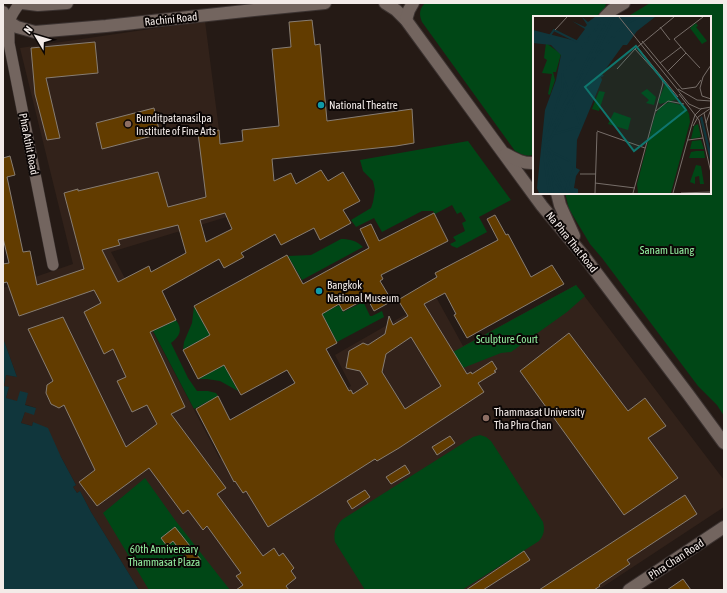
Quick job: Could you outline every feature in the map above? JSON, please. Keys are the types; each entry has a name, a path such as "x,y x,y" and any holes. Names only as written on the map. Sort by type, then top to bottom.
{"street":[{"path":"10,20 12,13 21,3 38,5 67,3"},
{"name":"Rachini Road","path":"10,20 35,32 325,3"},
{"path":"385,3 396,10 406,20 409,10 414,3"},
{"path":"610,10 624,3"},
{"name":"Phra Athit Road","path":"10,20 9,43 53,265"},
{"name":"Na Phra That Road","path":"406,20 533,194"},
{"path":"503,152 522,162 533,163"},
{"name":"Na Phra That Road","path":"533,194 584,255 724,443"},
{"path":"557,194 569,227 584,255"},
{"name":"Phra Chan Road","path":"629,590 724,527"}],"shaded area":[{"name":"Thammasat University Tha Phra Chan","path":"205,21 230,216 111,252 220,459 351,386 335,355 436,297 463,346 576,285 724,480 724,507 598,590 139,590 91,512 80,491 77,493 73,487 76,485 61,457 33,422 32,426 21,423 25,412 36,408 6,398 9,387 4,386 6,375 17,377 3,338 3,288 73,264 20,48"}],"green space":[{"path":"425,3 606,3 605,8 597,16 533,16 533,154 527,156 515,151 422,22 420,12"},
{"name":"Sanam Luang","path":"650,3 724,3 724,416 717,405 698,386 590,244 569,209 565,194 711,194 711,16 629,16"},
{"path":"468,141 511,200 479,217 487,232 457,248 452,246 450,244 456,241 453,237 465,231 462,223 466,221 461,212 457,214 452,205 435,214 433,211 422,211 382,232 374,218 356,227 351,220 371,208 375,190 373,181 363,171 360,160"},
{"path":"341,239 353,241 363,247 302,280 288,256 311,255"},
{"name":"Sculpture Court","path":"576,285 585,296 567,312 511,352 501,353 463,368 453,352"},
{"path":"358,296 361,297 370,316 382,311 384,317 337,342 322,314 339,305 343,312 361,303"},
{"path":"194,306 210,335 183,350 184,342 192,323"},
{"path":"176,320 180,333 171,343 188,378 197,391 208,391 216,393 218,396 194,409 153,331"},
{"path":"224,365 238,391 220,381 198,379"},
{"path":"480,435 491,441 543,522 544,532 541,539 462,590 365,590 335,542 335,532 339,524 343,519 473,437"},
{"name":"60th Anniversary Thammasat Plaza","path":"145,478 175,520 230,590 149,590 103,513"}],"water":[{"path":"3,338 17,377 6,375 4,386 9,387 6,398 17,401 20,391 28,393 25,405 36,408 34,415 25,412 21,423 32,426 33,422 48,428 76,485 73,487 77,493 80,491 91,512 139,590 3,590"}],"building":[{"path":"312,20 315,45 320,44 327,121 412,109 414,143 272,159 274,181 291,173 296,184 321,170 328,181 343,172 360,201 343,210 351,223 320,240 314,228 281,245 275,234 241,253 244,257 224,268 219,259 162,291 176,320 150,332 185,407 171,414 226,488 217,494 263,556 274,548 279,556 283,553 294,568 291,571 296,578 286,586 289,590 236,590 243,585 236,576 241,573 207,526 203,530 188,510 183,514 149,468 97,506 79,482 95,470 64,405 59,408 51,404 46,393 47,385 53,381 28,329 63,317 126,447 157,424 147,405 132,412 117,381 126,377 113,349 104,354 84,312 101,303 94,290 19,316 7,282 3,283 3,264 9,263 3,238 3,158 10,156 15,175 7,177 23,252 30,251 37,285 84,269 64,193 158,172 168,207 206,197 198,133 219,130 220,144 243,141 242,130 279,126 272,49 291,47 289,22","holes":["225,213 232,229 206,242 200,220","178,225 186,253 151,272 149,266 118,282 102,250 120,245 118,240"]},
{"path":"95,42 98,73 46,78 60,138 47,140 35,94 31,48"},
{"path":"154,108 160,134 102,149 96,123"},
{"path":"434,213 448,241 381,275 383,279 380,281 392,301 374,311 367,298 343,311 339,304 322,314 337,343 326,349 349,391 351,390 353,394 368,384 360,371 346,368 349,351 363,343 368,345 385,334 389,316 393,325 408,316 398,300 437,277 435,273 498,240 487,219 495,215 506,235 508,234 531,277 552,265 564,284 467,338 454,315 456,314 445,293 424,304 467,374 471,372 472,374 492,361 497,369 494,371 496,372 478,383 484,392 399,448 377,461 375,459 268,527 246,491 243,493 235,481 234,482 196,409 218,396 230,420 295,383 287,370 241,395 224,365 198,379 183,350 210,335 194,306 287,255 303,284 369,248 360,229 371,224 379,241","holes":["411,337 441,386 405,409 382,372 386,354"]},
{"path":"569,333 628,411 645,398 666,426 648,438 678,478 624,515 520,371"},
{"path":"450,436 455,443 437,455 432,447"},
{"path":"405,465 410,473 391,484 386,477"},
{"path":"365,490 370,497 352,509 347,501"},
{"path":"685,495 697,514 627,560 630,564 594,590 539,590"},
{"path":"175,527 201,560 193,567 173,541 167,546 161,538"},
{"path":"524,551 530,560 483,590 466,590"},
{"path":"683,579 691,590 667,590"}],"place":[{"name":"National Theatre","path":"321,105"},
{"name":"Bunditpatanasilpa Institute of Fine Arts","path":"128,124"},
{"name":"Bangkok National Museum","path":"319,291"},
{"name":"Thammasat University Tha Phra Chan","path":"486,418"}]}
